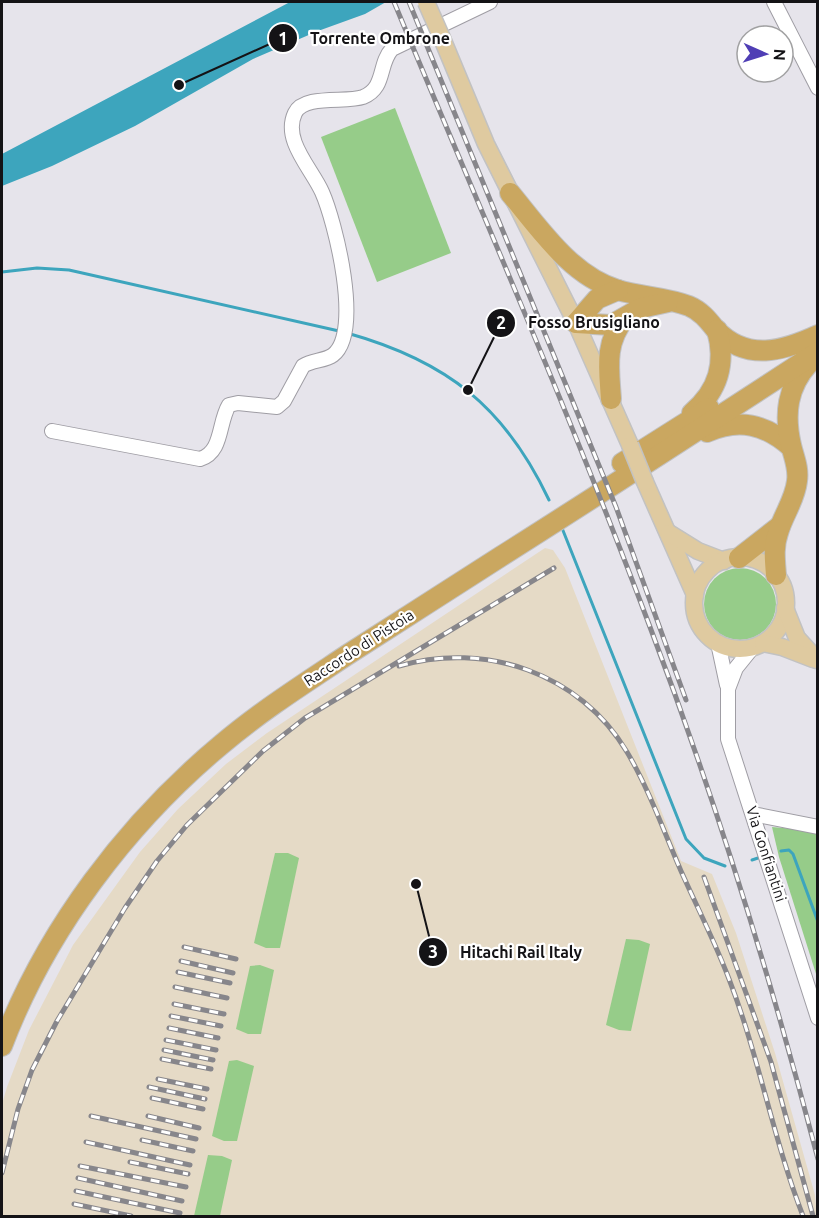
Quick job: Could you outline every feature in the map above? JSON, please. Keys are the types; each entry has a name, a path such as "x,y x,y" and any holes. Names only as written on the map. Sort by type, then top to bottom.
{"highway":[{"path":"510,193 547,237 592,278 618,290 670,301 699,312 736,345 761,352 792,347 818,337"},
{"path":"576,323 597,299 618,290"},
{"path":"576,323 611,325 645,307 670,301"},
{"path":"611,399 609,350 614,334 625,318"},
{"path":"669,441 704,403 717,381 722,357 717,330"},
{"name":"Raccordo di Pistoia","path":"2,1046 38,968 75,907 140,823 200,763 242,727 308,681 669,441 818,337"},
{"path":"776,575 775,545 798,480 797,462 791,447 787,409 791,389 798,376 818,354"},
{"name":"Raccordo di Pistoia","path":"2,1016 43,936 90,867 144,802 195,752 232,720 288,680 669,441 818,354"},
{"path":"669,441 718,427 742,423 765,429 791,447"},
{"path":"731,559 780,526"}],"main road":[{"path":"426,2 486,144 576,323 611,399 695,595 695,609 699,623 718,643 735,649 758,645 782,647 817,660"},
{"path":"669,532 698,551 731,559 759,562 776,575 784,591 785,608 797,638 817,660"},
{"path":"695,595 704,575 731,559"},
{"path":"758,645 776,632 785,608"}],"street":[{"path":"52,431 200,459 209,455 215,447 229,405 238,403 277,407 284,401 303,366 334,354 339,346 345,325 347,289 325,198 294,140 292,127 294,115 301,107 313,102 351,100 373,92 380,82 383,64 392,49 490,2"},
{"path":"774,2 818,88"},
{"name":"Via Gonfiantini","path":"718,643 728,689 726,718 728,740 818,1018"},
{"name":"Via Gonfiantini","path":"728,689 736,668 758,645"},
{"path":"753,814 818,827"}],"shaded area":[{"path":"545,548 553,550 565,568 681,861 712,874 736,933 775,1053 815,1195 817,1216 2,1216 2,1104 7,1087 29,1030 73,945 140,852 178,809 226,764 267,733"}],"green space":[{"path":"395,108 451,253 377,282 321,137"},
{"path":"733,568 747,568 766,578 776,597 776,611 766,630 747,640 733,640 714,630 704,611 704,597 714,578"},
{"path":"772,827 817,831 817,977 779,857"},
{"path":"275,853 288,853 299,858 280,948 266,948 254,943"},
{"path":"626,939 650,944 631,1031 619,1030 606,1025"},
{"path":"260,965 274,970 261,1034 248,1034 236,1029 250,966"},
{"path":"237,1060 254,1066 237,1141 224,1141 212,1136 229,1061"},
{"path":"208,1155 222,1156 232,1160 220,1216 194,1216"}],"water":[{"path":"290,2 386,2 365,14 253,59 135,126 52,166 2,186 2,154"}],"waterway":[{"path":"2,272 37,268 69,270 339,331"},
{"path":"347,333 383,344 415,358 469,392 513,439 532,467 549,500"},
{"path":"562,528 686,839 704,858 725,866"},
{"path":"781,851 789,850 793,854 818,922"},
{"path":"752,860 758,858"}],"railway":[{"path":"394,2 589,469 674,692 720,824 762,957 818,1159"},
{"path":"409,2 616,507 686,700"},
{"path":"2,1173 18,1109 32,1070 57,1021 125,908 157,861 187,825 263,751 305,718 554,568"},
{"path":"399,666 432,659 464,658 497,661 528,670 557,683 584,702 607,725 627,752 656,811 724,965 740,1008 792,1187 803,1216"},
{"path":"704,877 771,1062 813,1216"},
{"path":"184,947 236,959"},
{"path":"181,961 233,973"},
{"path":"178,972 230,983"},
{"path":"175,987 227,998"},
{"path":"174,1004 224,1014"},
{"path":"171,1016 221,1026"},
{"path":"169,1028 218,1038"},
{"path":"166,1040 216,1050"},
{"path":"164,1050 213,1060"},
{"path":"162,1059 211,1069"},
{"path":"158,1079 207,1089"},
{"path":"149,1087 205,1099"},
{"path":"152,1098 203,1109"},
{"path":"91,1116 196,1139"},
{"path":"148,1116 199,1128"},
{"path":"142,1140 193,1151"},
{"path":"86,1142 190,1165"},
{"path":"130,1162 188,1174"},
{"path":"80,1166 186,1187"},
{"path":"78,1178 182,1201"},
{"path":"76,1191 180,1213"},
{"path":"74,1204 131,1216"}],"place":[{"name":"Torrente Ombrone","path":"179,85"},
{"name":"Fosso Brusigliano","path":"468,390"},
{"name":"Hitachi Rail Italy","path":"416,884"}]}
